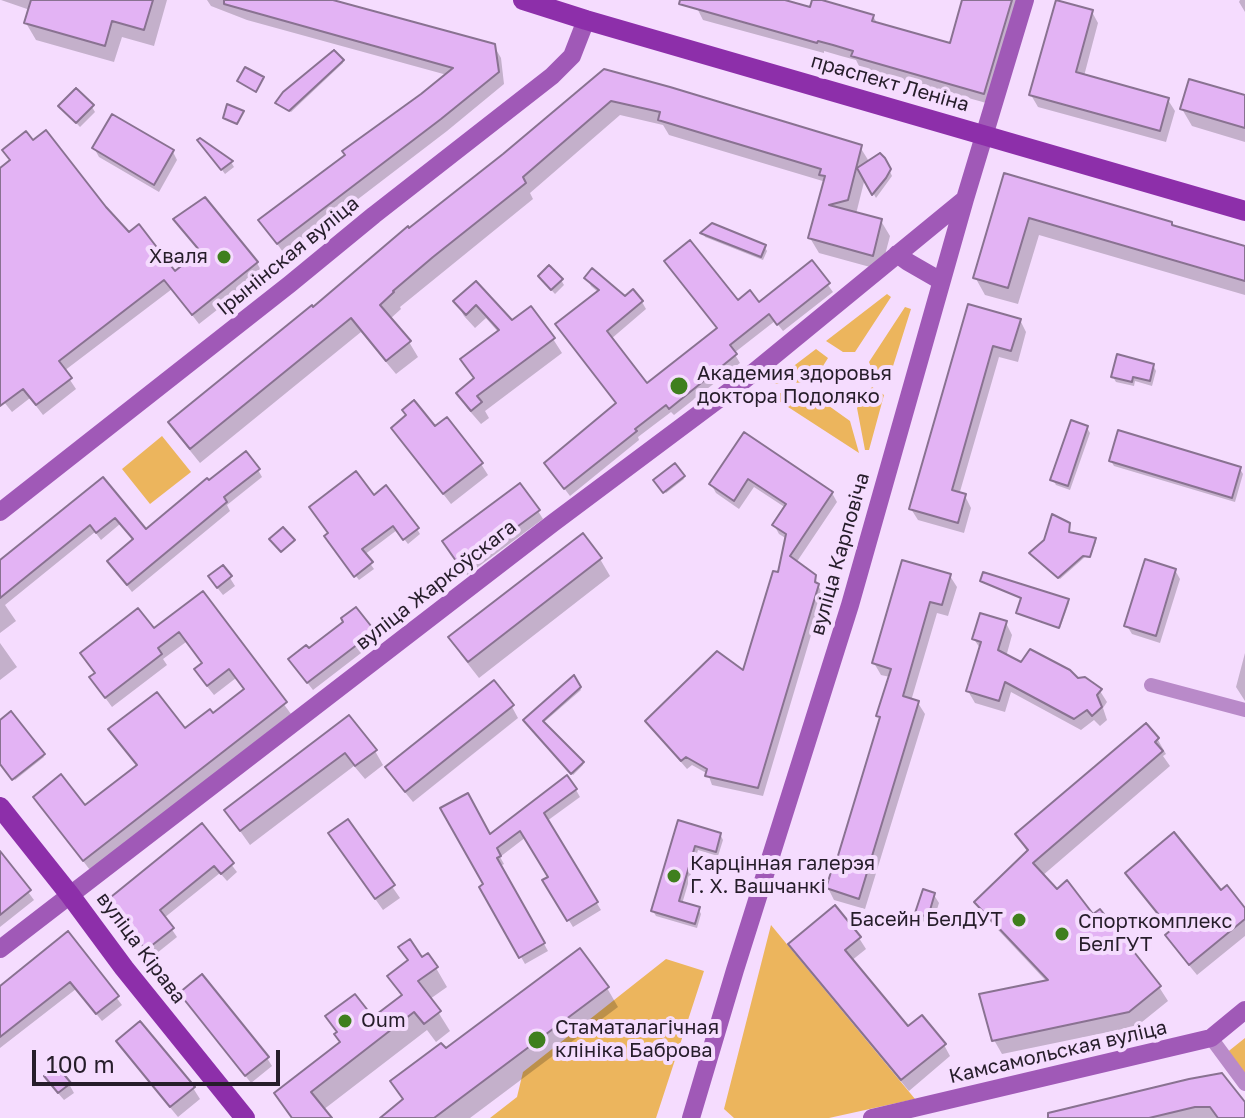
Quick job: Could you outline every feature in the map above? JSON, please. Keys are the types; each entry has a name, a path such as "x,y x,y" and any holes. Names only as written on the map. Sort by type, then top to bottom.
{"main road":[{"name":"праспект Леніна","path":"523,0 1245,211"},
{"name":"вуліца Кірава","path":"0,807 245,1118"}],"street":[{"name":"вуліца Карповіча","path":"691,1118 850,605 983,135 1025,0"},
{"name":"Ірынінская вуліца","path":"0,512 552,76 572,56 586,20"},
{"name":"вуліца Жаркоўскага","path":"0,949 553,523 743,381 965,199"},
{"path":"897,254 941,281"},
{"path":"1151,685 1245,710"},
{"name":"Камсамольская вуліца","path":"872,1118 1211,1038 1245,1010"},
{"path":"1211,1038 1245,1084"}],"shaded area":[{"path":"887,294 891,297 855,352 843,352 826,341"},
{"path":"905,307 911,309 888,382 874,374 869,362"},
{"path":"816,349 828,358 813,382 770,384"},
{"path":"872,387 884,395 869,450 865,450 857,408"},
{"path":"808,391 850,421 859,453 768,394"},
{"path":"162,436 191,472 150,504 122,469"},
{"path":"771,925 915,1099 829,1118 734,1118 724,1109"},
{"path":"666,959 704,971 656,1118 490,1118 517,1097 523,1072"},
{"path":"1245,1038 1245,1079 1225,1054"}],"building":[{"path":"31,0 153,0 144,30 112,21 105,46 24,23"},
{"path":"224,0 333,0 495,44 499,72 277,244 258,220 345,155 342,151 453,68 224,4"},
{"path":"680,0 785,0 810,7 812,0 822,0 874,15 872,21 950,43 962,0 1012,0 984,94 851,56 853,51 833,45 679,4"},
{"path":"1056,0 1093,10 1076,72 1169,98 1160,131 1029,95"},
{"path":"334,50 344,60 289,111 275,103 283,92"},
{"path":"245,67 264,77 256,92 237,81"},
{"path":"604,69 862,145 848,200 829,205 882,219 873,256 808,238 825,176 819,175 821,169 658,120 660,112 611,101 523,177 526,183 433,257 380,305 411,341 386,361 351,318 190,449 168,422 313,307 408,226 503,154"},
{"path":"1189,79 1245,95 1245,128 1180,109"},
{"path":"76,88 94,105 76,123 58,106"},
{"path":"227,104 244,111 237,124 223,118"},
{"path":"112,114 174,150 154,185 92,148"},
{"path":"46,130 106,207 129,232 139,224 175,271 200,251 173,219 205,197 258,262 192,315 164,280 59,361 72,378 36,405 23,389 0,406 0,168 10,160 2,150 26,131 33,140"},
{"path":"200,138 233,161 221,170 197,140"},
{"path":"880,153 891,169 872,195 857,168"},
{"path":"1004,173 1245,246 1245,281 1029,218 1008,288 973,278"},
{"path":"712,223 766,245 761,257 700,233"},
{"path":"690,240 738,300 750,290 759,302 812,260 830,283 777,325 769,314 730,345 737,354 669,409 666,405 635,429 637,431 564,489 544,463 616,403 555,324 599,290 584,278 592,268 625,296 633,289 643,301 607,331 647,383 717,328 664,261"},
{"path":"549,265 563,279 551,290 538,276"},
{"path":"476,281 512,320 531,306 555,338 477,396 482,402 471,411 456,393 474,378 460,359 499,330 476,305 466,315 453,301"},
{"path":"968,304 1021,319 1011,351 993,346 952,490 966,494 958,523 909,509"},
{"path":"1117,354 1154,364 1150,381 1133,377 1132,382 1111,377"},
{"path":"414,400 435,426 447,417 483,463 443,494 391,428 406,415 402,410"},
{"path":"1071,420 1088,426 1068,486 1050,480"},
{"path":"1118,430 1241,467 1232,498 1109,461"},
{"path":"744,432 833,492 790,556 816,575 815,582 819,584 758,788 705,776 707,769 686,757 681,761 645,721 717,651 743,670 773,571 778,572 786,534 772,525 786,504 748,479 734,501 709,484"},
{"path":"246,451 260,469 224,497 227,502 127,585 107,561 133,539 115,518 96,533 90,525 0,598 0,560 103,477 146,529 207,478 209,480"},
{"path":"675,463 685,476 663,493 653,480"},
{"path":"356,471 374,495 386,485 419,528 403,540 393,526 362,549 373,562 354,577 324,536 328,533 309,507"},
{"path":"520,483 540,510 461,568 442,541"},
{"path":"1052,514 1070,523 1069,532 1096,538 1090,557 1083,556 1058,578 1029,553 1044,540"},
{"path":"283,527 295,540 281,552 269,539"},
{"path":"583,533 602,558 468,662 448,637"},
{"path":"1145,559 1176,569 1156,636 1124,626"},
{"path":"902,560 951,574 942,605 930,602 903,696 919,701 859,899 826,888 880,717 876,716 891,669 872,663"},
{"path":"223,565 232,576 217,588 208,576"},
{"path":"983,572 1069,599 1059,628 1016,613 1021,598 980,581"},
{"path":"203,591 287,702 83,861 33,797 61,774 85,805 137,765 108,729 157,692 185,728 210,709 213,713 244,689 229,669 207,686 194,669 202,663 179,632 158,648 162,654 105,698 89,677 95,673 80,653 138,608 154,628"},
{"path":"356,607 375,631 307,683 288,659 306,645 309,648 343,622 341,618"},
{"path":"980,613 1007,621 998,650 1021,662 1030,649 1070,670 1078,678 1085,677 1102,689 1097,695 1102,707 1092,716 1087,710 1074,719 1005,682 999,701 966,691 981,642 972,639"},
{"path":"574,675 581,687 543,721 584,762 571,774 523,720"},
{"path":"494,680 514,705 405,792 385,767"},
{"path":"11,711 45,754 12,780 0,764 0,720"},
{"path":"349,715 377,750 355,766 345,753 240,831 224,810"},
{"name":"Спорткомплекс БелГУТ","path":"1146,723 1159,738 1155,742 1163,751 1033,863 1057,889 1067,880 1093,914 1100,909 1161,986 1129,1012 992,1041 979,994 1048,980 974,902 1028,850 1015,834"},
{"path":"567,775 577,789 544,813 598,902 567,921 542,880 548,877 520,831 497,848 501,856 497,858 545,943 519,958 479,887 483,884 440,808 468,793 490,834"},
{"path":"348,819 395,885 375,899 328,833"},
{"name":"Карцінная галерэя Г. Х. Вашчанкі","path":"678,820 721,833 716,852 695,846 679,901 700,907 695,924 651,911"},
{"path":"202,823 234,863 221,874 214,866 160,910 174,928 146,950 106,901"},
{"path":"1174,832 1221,890 1227,885 1245,908 1245,919 1189,965 1165,935 1171,930 1125,873"},
{"path":"0,851 31,890 0,915"},
{"path":"923,889 935,893 928,917 915,913"},
{"path":"835,905 861,937 845,950 908,1026 922,1015 946,1044 901,1080 788,944"},
{"path":"68,931 119,996 96,1014 70,982 0,1037 0,986"},
{"path":"410,939 422,957 428,953 438,967 418,981 441,1011 424,1024 414,1012 311,1092 332,1118 292,1118 274,1093 340,1042 325,1016 355,994 373,1017 402,995 387,976 408,960 398,947"},
{"path":"580,948 609,987 434,1118 380,1118 403,1099 390,1081 441,1043 446,1048"},
{"path":"202,974 269,1057 245,1076 179,993"},
{"path":"140,1021 195,1087 170,1107 116,1041"},
{"path":"57,1066 71,1083 58,1093 44,1076"},
{"path":"1222,1073 1245,1102 1245,1118 1218,1118 1210,1107 1195,1107 1149,1118 1048,1118 1048,1113"}],"place":[{"name":"Хваля","path":"224,257"},
{"name":"Академия здоровья доктора Подоляко","path":"679,386"},
{"name":"Карцінная галерэя Г. Х. Вашчанкі","path":"674,876"},
{"name":"Басейн БелДУТ","path":"1019,920"},
{"name":"Спорткомплекс БелГУТ","path":"1062,934"},
{"name":"Oum","path":"345,1021"},
{"name":"Стаматалагічная клініка Баброва","path":"537,1040"}]}
